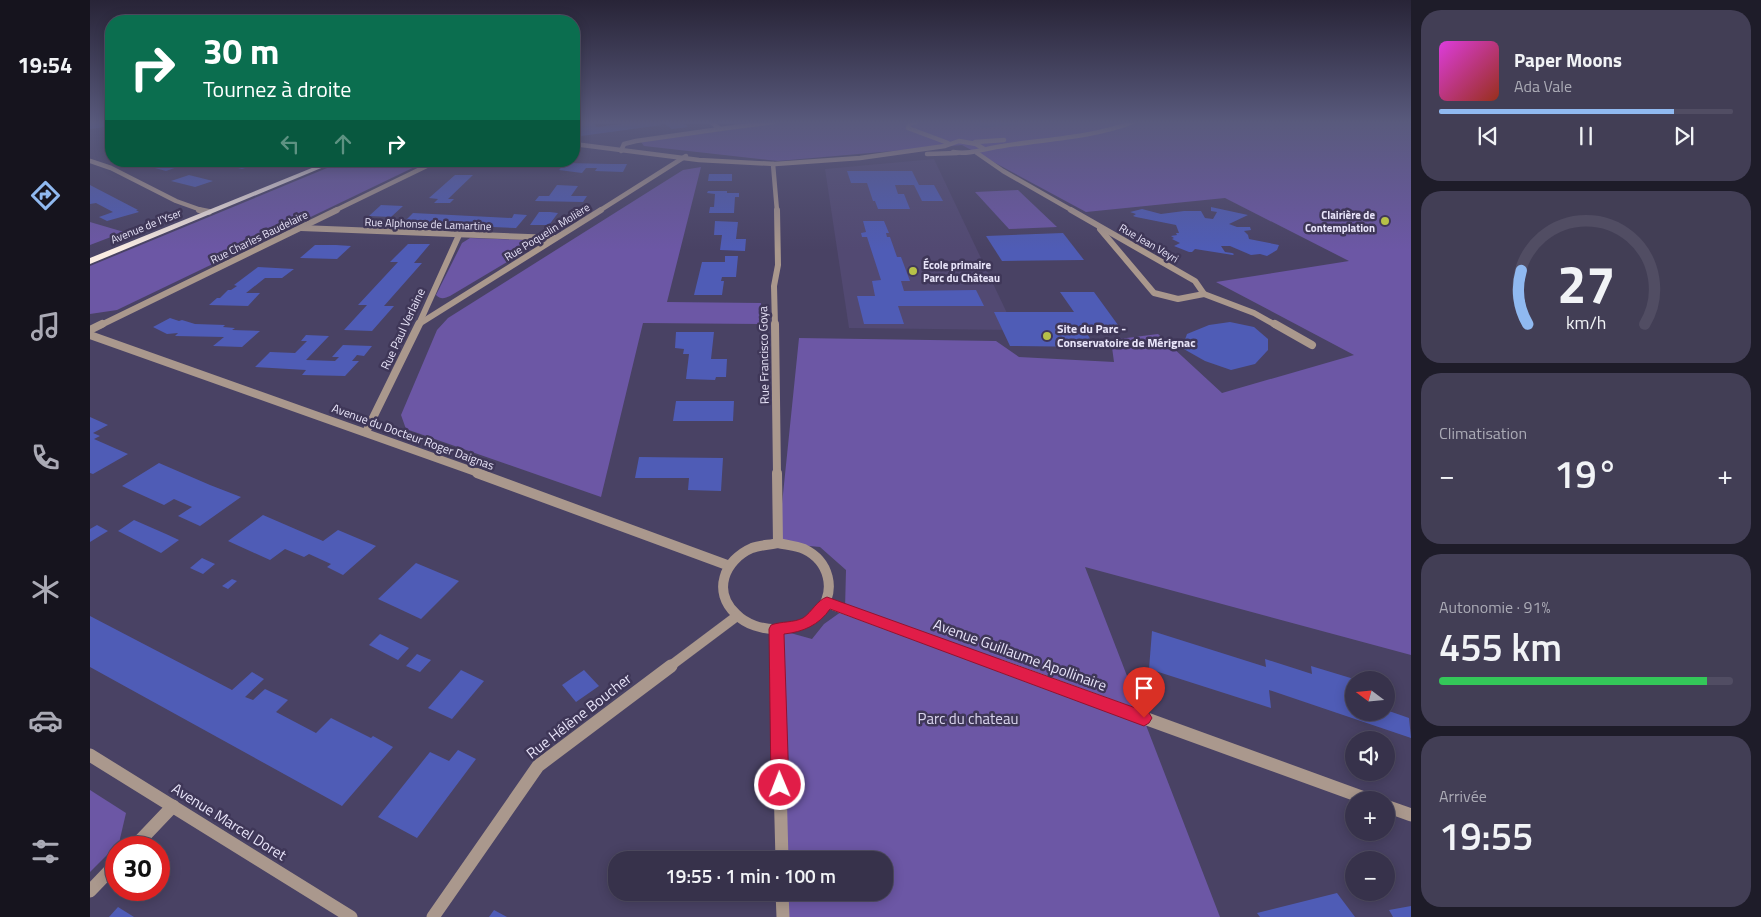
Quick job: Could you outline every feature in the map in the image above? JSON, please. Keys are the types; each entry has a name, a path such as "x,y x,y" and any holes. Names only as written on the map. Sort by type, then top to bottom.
{"main road":[{"name":"Avenue de l'Yser","path":"90,252 306,167"},
{"name":"Avenue de l'Yser","path":"90,260 320,167"}],"street":[{"name":"Rue Poquelin Molière","path":"419,324 673,165"},
{"path":"760,165 791,165"},
{"path":"774,166 784,165"},
{"name":"Rue Jean Veyri","path":"994,165 1195,281 1204,294 1254,314 1312,345"},
{"name":"Rue Francisco Goya","path":"774,166 777,201 778,265 774,286 778,543"},
{"path":"107,167 197,210"},
{"name":"Rue Charles Baudelaire","path":"90,330 425,167"},
{"name":"Avenue de l'Yser","path":"197,210 210,212"},
{"path":"1096,225 1154,293 1178,299 1204,294"},
{"name":"Rue Alphonse de Lamartine","path":"300,228 556,238"},
{"name":"Rue Paul Verlaine","path":"366,432 419,324 459,235"},
{"name":"Avenue du Docteur Roger Daignas","path":"90,335 366,432 727,565"},
{"path":"778,543 809,552 821,562 828,575 831,589 827,602 819,613 808,622 776,629 748,623 737,616 726,604 721,591 722,577 727,565 736,555 762,544 778,543"},
{"name":"Avenue Guillaume Apollinaire","path":"827,602 1345,791"},
{"name":"Rue Hélène Boucher","path":"433,917 538,766 737,616"},
{"path":"776,629 782,851"},
{"name":"Avenue Marcel Doret","path":"90,755 351,917"},
{"path":"144,836 173,806"},
{"path":"1395,809 1411,815"},
{"path":"90,891 105,875"},
{"path":"782,901 783,917"}],"shaded area":[{"name":"École primaire Parc du Château","path":"871,165 937,165 1015,330 849,328 825,169"}],"green space":[{"name":"Parc du chateau","path":"999,165 1411,165 1411,655 1085,567 1220,917 783,917 782,901 893,901 893,851 782,851 776,629 812,639 824,624 845,609 846,570 820,547 778,543 799,338 996,341 1019,357 1114,362 1111,340 1158,334 1222,393 1354,355 1216,282 1349,261 1225,198 1086,212"},
{"path":"329,167 415,167 117,310 90,314 90,266"},
{"path":"701,167 667,302 761,303 760,324 643,323 601,497 406,429 401,415 437,330 448,318 683,170"},
{"path":"1018,190 1057,227 1009,229 975,192"},
{"path":"90,222 124,232 90,245"},
{"path":"470,238 528,240 526,242 530,244 527,248 529,249 450,296 440,298 436,295 462,243"},
{"path":"90,790 126,813 121,836 105,836 105,857 90,872"}],"building":[{"path":"580,165 627,165 623,172 595,171 597,168 586,168 582,173 559,170 562,167 580,167"},
{"path":"151,167 177,167 166,171"},
{"path":"847,171 912,171 919,185 934,185 943,201 922,201 914,185 895,185 898,194 904,194 910,209 878,209 867,183 851,183"},
{"path":"709,174 732,174 732,181 708,181"},
{"path":"189,175 213,181 195,187 171,181"},
{"path":"455,175 473,175 448,199 454,199 450,203 434,203 438,199 429,198"},
{"path":"90,185 139,212 107,221 99,217 113,212 96,203 90,204"},
{"path":"557,185 578,186 571,196 587,196 583,202 535,201 539,196 549,196"},
{"path":"708,191 739,193 739,197 735,197 734,213 709,213 710,207 714,207 715,194 707,193"},
{"path":"381,205 403,206 391,217 369,216"},
{"path":"1211,207 1248,215 1229,224 1237,227 1250,227 1251,230 1244,231 1249,239 1279,245 1277,250 1267,256 1260,254 1251,255 1230,246 1221,246 1225,252 1232,253 1233,255 1195,249 1189,252 1174,246 1180,243 1172,239 1174,238 1171,236 1179,233 1176,225 1136,217 1133,216 1136,214 1130,212 1142,209 1161,214 1201,211 1205,218 1213,219 1217,212 1211,211"},
{"path":"539,212 558,213 549,225 530,225"},
{"path":"413,213 512,218 514,214 527,215 516,228 403,223"},
{"path":"715,221 738,222 736,239 746,239 745,251 720,250 722,235 714,235"},
{"path":"863,221 884,221 889,233 886,233 887,237 890,237 897,257 901,257 910,281 901,281 904,291 976,290 984,306 898,306 904,324 864,324 857,296 875,296 872,281 881,280 867,237 862,237 861,233 866,232"},
{"path":"1063,233 1084,260 1002,261 986,236"},
{"path":"408,244 430,244 414,263 422,263 384,306 394,306 372,331 344,330 367,305 358,305 398,262 390,262"},
{"path":"315,245 351,246 337,259 300,258"},
{"path":"725,256 738,256 736,277 722,277 721,281 724,281 722,295 694,295 702,262 725,262"},
{"path":"258,267 294,269 282,278 265,278 246,293 260,293 248,306 209,305 228,290 237,286 234,285"},
{"name":"Site du Parc - Conservatoire de Mérignac","path":"1060,292 1094,292 1118,325 1082,325 1095,347 1010,346 994,312 1074,312"},
{"path":"170,318 195,324 225,325 223,327 235,328 232,330 260,331 242,347 213,346 224,337 175,336 178,333 167,334 153,327"},
{"path":"1230,322 1254,327 1268,339 1268,350 1255,364 1231,370 1205,361 1182,348 1187,334 1209,325"},
{"path":"676,332 714,332 711,359 727,359 726,377 716,377 715,380 686,379 689,354 683,354 684,349 675,348"},
{"path":"306,335 329,336 306,360 335,361 339,357 332,357 343,345 372,346 364,356 357,355 352,361 359,361 345,376 302,375 306,370 255,367 270,352 295,353 307,341 301,341"},
{"path":"676,401 734,401 733,421 673,421"},
{"path":"90,417 108,425 93,433 100,436 94,439 128,454 93,474 90,473"},
{"path":"639,457 723,458 721,491 688,490 689,478 635,478"},
{"path":"159,463 241,497 200,526 178,516 192,507 174,499 164,505 122,486"},
{"path":"263,515 323,541 338,530 376,546 343,575 327,567 331,564 309,554 304,557 285,549 270,560 228,541"},
{"path":"134,520 179,540 161,553 118,531"},
{"path":"97,525 108,531 90,542 90,529"},
{"path":"202,558 215,564 203,574 190,568"},
{"path":"416,563 459,581 421,619 378,599"},
{"path":"232,579 237,581 228,589 222,586"},
{"path":"90,616 232,690 252,672 264,679 245,697 253,700 265,689 288,700 276,712 316,733 331,718 393,747 342,806 90,667"},
{"path":"1152,631 1266,667 1265,659 1312,674 1311,666 1345,676 1345,716 1269,690 1271,708 1149,669"},
{"path":"380,634 409,648 398,660 369,645"},
{"path":"417,654 431,660 420,672 406,666"},
{"path":"461,670 484,681 452,719 428,708"},
{"path":"584,670 599,686 576,702 562,685"},
{"path":"1395,713 1409,718 1411,738 1395,731 1361,721 1395,721"},
{"path":"458,750 476,759 417,838 378,817 430,752 449,761"},
{"path":"1337,893 1355,917 1260,917 1257,913"},
{"path":"1411,906 1411,917 1393,917 1389,910"},
{"path":"118,907 134,917 109,917"},
{"path":"494,910 507,917 489,917"}],"place":[{"name":"Clairière de Contemplation","path":"1385,221"},
{"name":"École primaire Parc du Château","path":"913,271"},
{"name":"Site du Parc - Conservatoire de Mérignac","path":"1047,336"}],"route":[{"path":"780,785 776,629 808,622 819,613 827,602 1144,718"}]}
